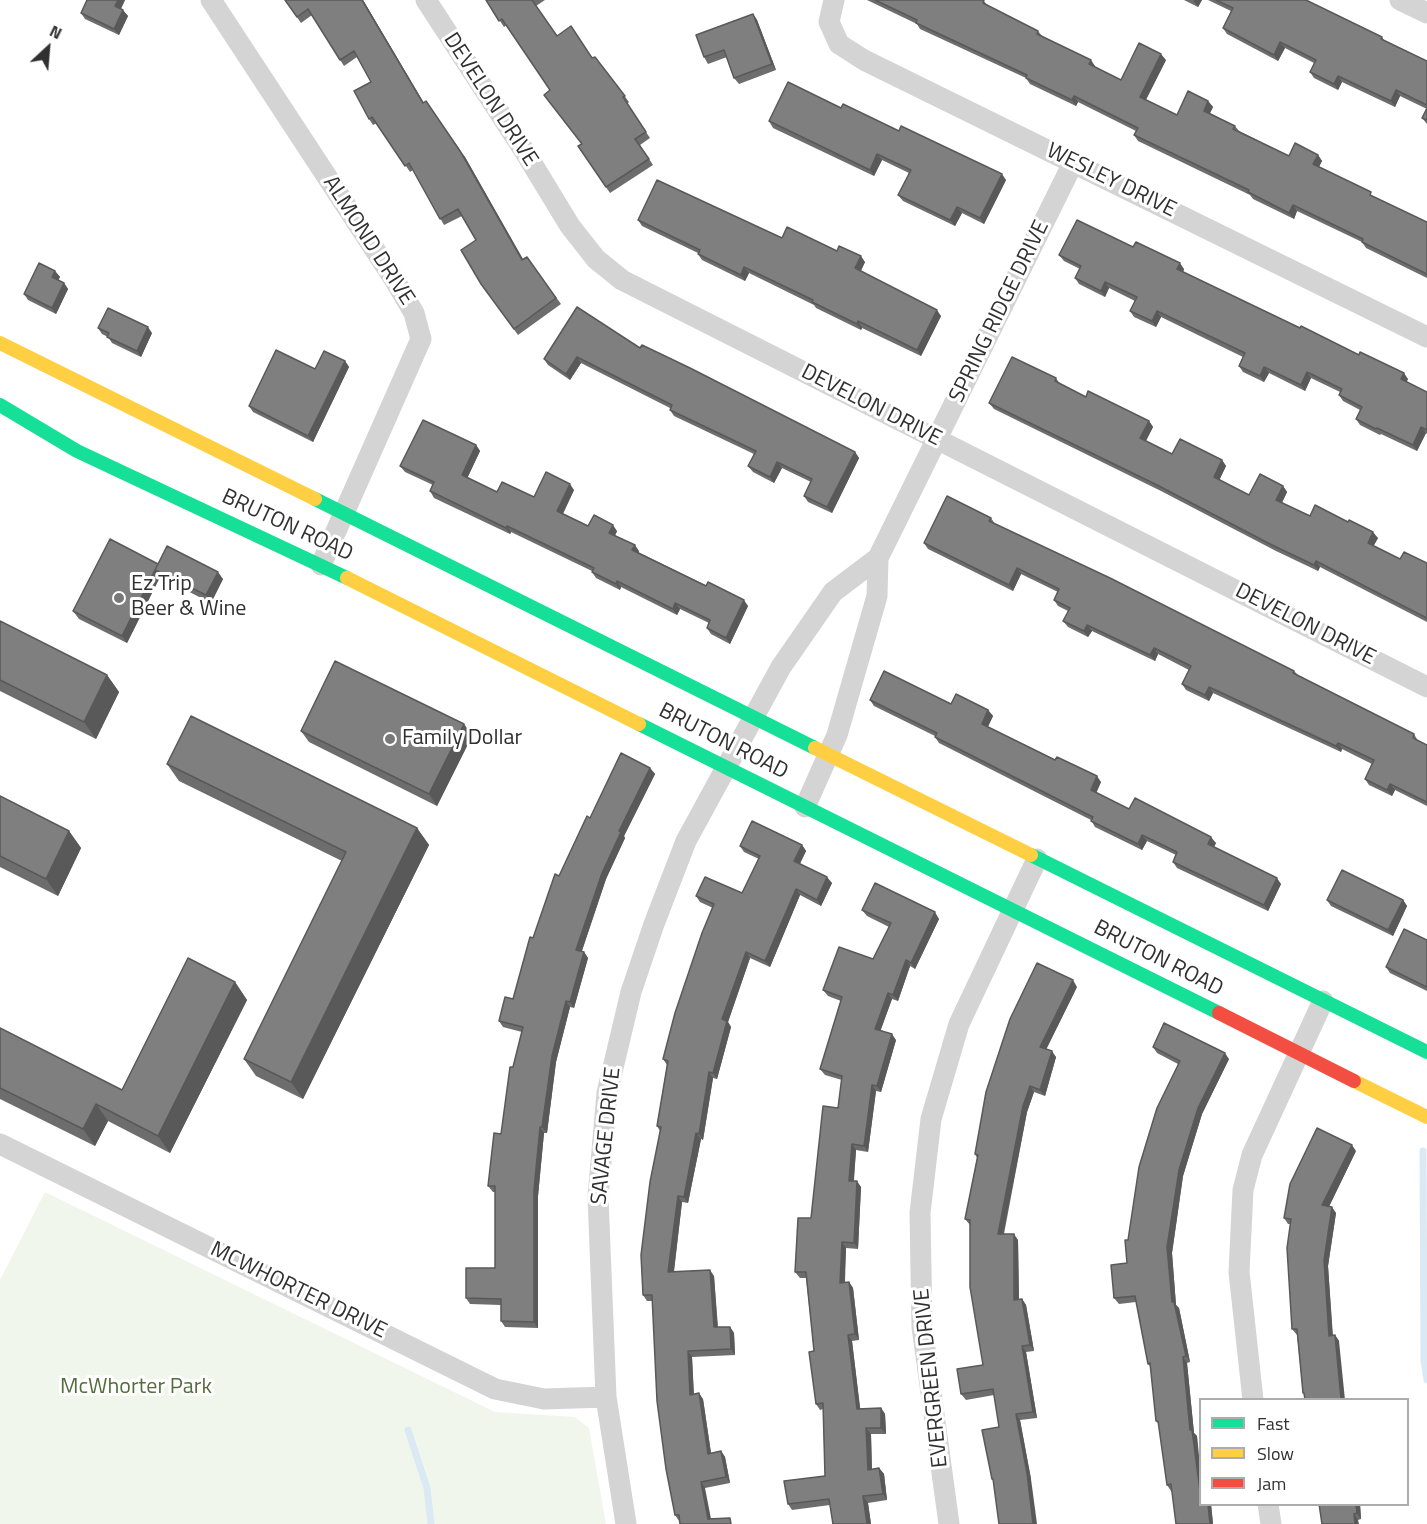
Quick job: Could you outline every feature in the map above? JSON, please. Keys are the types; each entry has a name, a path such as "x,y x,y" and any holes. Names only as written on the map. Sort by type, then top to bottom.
{"main road":[{"name":"BRUTON ROAD","path":"0,343 1427,1052"},
{"name":"BRUTON ROAD","path":"0,405 77,451 321,565 1427,1117"}],"street":[{"name":"ALMOND DRIVE","path":"211,0 394,279 414,313 421,339 321,565"},
{"name":"DEVELON DRIVE","path":"426,0 525,152 570,226 596,259 622,280 1427,687"},
{"name":"WESLEY DRIVE","path":"834,0 829,22 839,44 864,60 1427,337"},
{"path":"1400,0 1427,13"},
{"name":"SPRING RIDGE DRIVE","path":"805,807 829,755 877,596 878,558 1073,163"},
{"name":"SPRING RIDGE DRIVE","path":"726,767 781,668 833,592 878,558"},
{"name":"SAVAGE DRIVE","path":"626,1524 606,1397 598,1197 607,1093 631,992 654,924 686,841 726,767"},
{"name":"EVERGREEN DRIVE","path":"948,1524 922,1327 920,1213 931,1119 959,1024 1037,859"},
{"path":"1253,1398 1239,1272 1243,1190 1252,1155 1323,1001"},
{"name":"MCWHORTER DRIVE","path":"0,1144 495,1389 544,1399 606,1397"},
{"path":"1268,1506 1271,1524"}],"green space":[{"name":"McWhorter Park","path":"45,1192 495,1412 575,1417 589,1428 606,1524 0,1524 0,1280"}],"building":[{"path":"87,0 118,0 115,6 123,10 114,29 81,13"},
{"path":"285,0 362,0 423,103 426,101 460,151 522,260 527,257 556,298 514,329 481,284 461,250 476,240 458,209 440,219 409,163 405,166 372,117 369,119 354,91 371,82 354,51 340,60 308,9 297,17"},
{"path":"486,0 532,0 557,36 571,26 592,58 595,57 625,96 623,97 646,132 635,139 649,159 606,187 578,146 582,144 544,95 550,90 502,19 499,21"},
{"path":"875,0 984,0 983,3 1038,31 1037,34 1091,60 1089,64 1121,80 1139,43 1161,54 1140,97 1177,115 1188,91 1208,101 1204,111 1235,126 1233,129 1289,156 1295,143 1318,155 1313,164 1427,222 1427,274 1362,242 1363,239 1293,205 1289,213 1248,192 1249,190 1134,135 1138,128 1074,96 1072,100 1026,78 1027,75 916,23 917,20"},
{"path":"1216,0 1306,0 1382,37 1381,39 1427,61 1427,105 1396,90 1391,101 1338,76 1334,84 1310,72 1316,60 1280,42 1274,55 1223,28 1233,8"},
{"path":"753,14 772,64 734,78 724,50 704,57 696,35"},
{"path":"788,82 841,108 843,104 899,131 901,126 1002,174 980,218 957,207 950,220 898,195 911,170 877,154 870,170 769,121"},
{"path":"1427,108 1427,120 1422,118"},
{"path":"657,180 782,238 787,227 837,251 839,246 861,256 855,268 937,310 917,350 858,321 857,324 744,267 741,275 698,254 700,250 638,220"},
{"path":"1077,220 1133,247 1136,242 1180,263 1177,269 1300,328 1301,326 1359,355 1360,352 1404,373 1401,379 1427,392 1427,430 1421,427 1413,445 1356,419 1362,407 1339,395 1342,389 1307,372 1301,385 1264,367 1260,376 1239,366 1245,353 1157,311 1152,321 1130,311 1137,297 1105,282 1101,291 1075,278 1081,266 1059,255"},
{"path":"39,263 55,271 52,277 64,283 52,308 24,294"},
{"path":"577,307 640,348 642,345 690,368 855,452 827,507 804,496 812,479 777,462 770,477 748,466 756,451 670,410 672,405 577,357 566,374 544,359"},
{"path":"108,308 148,327 137,351 107,337 109,333 98,328"},
{"path":"276,350 315,369 324,351 345,361 308,436 249,406"},
{"path":"1012,357 1056,378 1055,381 1086,397 1088,391 1149,421 1140,438 1172,454 1180,439 1222,460 1214,477 1249,495 1260,474 1283,486 1276,500 1310,516 1315,505 1373,532 1368,543 1400,559 1404,552 1427,563 1427,618 1316,561 1314,565 1272,545 1157,485 989,403"},
{"path":"423,420 476,445 462,475 497,492 502,482 534,497 546,472 570,484 557,511 588,526 594,515 613,525 609,533 635,545 632,550 706,586 708,582 744,600 726,638 707,628 710,620 675,603 673,609 617,581 616,584 592,572 594,568 430,491 434,482 400,466"},
{"path":"947,496 991,518 989,521 1110,578 1414,734 1413,738 1427,745 1427,802 1390,784 1387,790 1365,779 1374,760 1338,743 1336,746 1209,687 1205,695 1182,684 1191,666 1154,648 1150,655 1087,625 1084,631 1063,621 1070,608 1054,600 1059,589 1017,568 1009,585 924,543"},
{"name":"Ez Trip Beer & Wine","path":"110,539 158,564 122,636 73,611"},
{"path":"167,546 218,572 206,595 155,570"},
{"path":"0,621 107,675 84,722 0,680"},
{"name":"Family Dollar","path":"335,661 464,724 429,794 301,731"},
{"path":"884,671 951,704 956,694 988,710 982,724 1055,760 1057,757 1097,776 1091,790 1129,809 1135,798 1211,837 1208,844 1277,878 1264,905 1173,862 1177,852 1142,835 1138,844 1091,821 1093,817 935,737 937,733 870,700"},
{"path":"191,716 417,828 291,1082 244,1059 346,852 167,764"},
{"path":"621,753 650,768 619,831 621,832 602,873 576,950 584,952 570,1002 566,1001 552,1056 542,1127 540,1127 534,1190 534,1322 501,1321 501,1299 466,1298 466,1268 495,1268 495,1186 488,1186 494,1133 501,1134 510,1067 513,1067 523,1027 499,1021 505,997 513,999 530,937 533,938 555,874 559,876 587,816 590,818"},
{"path":"0,796 69,831 46,879 0,856"},
{"path":"752,821 802,845 794,861 827,877 817,900 796,889 765,961 746,952 722,1019 727,1021 713,1073 709,1072 699,1134 696,1133 684,1197 678,1196 668,1272 710,1270 714,1327 730,1327 731,1349 688,1351 690,1395 699,1393 708,1454 721,1451 726,1477 701,1482 708,1519 730,1518 731,1524 680,1524 679,1515 675,1515 666,1469 657,1401 652,1295 643,1295 641,1255 650,1182 661,1127 657,1126 668,1061 663,1059 675,1013 714,904 696,896 705,877 742,893 760,856 740,846"},
{"path":"1342,870 1403,900 1388,930 1327,900"},
{"path":"875,883 935,912 911,963 906,960 893,995 888,993 875,1029 892,1034 877,1086 872,1085 864,1146 852,1144 849,1181 857,1181 854,1243 842,1242 840,1283 849,1282 855,1334 848,1335 857,1409 881,1408 881,1428 866,1428 868,1470 879,1468 883,1494 863,1496 867,1524 833,1524 829,1499 788,1504 784,1481 825,1476 823,1403 816,1404 809,1352 814,1351 806,1272 795,1272 798,1218 811,1218 823,1106 838,1108 842,1076 820,1069 842,997 823,990 839,947 873,959 891,923 862,910"},
{"path":"1404,929 1427,940 1427,987 1386,967"},
{"path":"188,958 235,982 158,1136 96,1104 83,1129 0,1088 0,1028 122,1090"},
{"path":"1037,963 1073,980 1040,1047 1052,1051 1040,1090 1030,1086 1023,1106 998,1234 1014,1234 1014,1300 1022,1299 1030,1345 1022,1346 1033,1412 1016,1414 1027,1473 1033,1524 999,1524 993,1479 982,1430 999,1427 993,1389 961,1394 957,1369 983,1365 970,1287 970,1220 965,1219 978,1155 975,1154 986,1092 1010,1019"},
{"path":"1164,1023 1225,1053 1198,1108 1179,1170 1167,1247 1172,1302 1174,1302 1186,1356 1183,1357 1190,1430 1192,1430 1199,1483 1199,1506 1208,1506 1210,1524 1176,1524 1171,1484 1167,1485 1158,1421 1156,1421 1150,1363 1148,1364 1135,1296 1114,1298 1111,1265 1127,1263 1125,1240 1128,1240 1139,1167 1157,1108 1180,1061 1153,1047"},
{"path":"1317,1128 1352,1145 1322,1205 1332,1207 1324,1260 1329,1336 1335,1335 1341,1398 1305,1398 1303,1393 1297,1329 1292,1329 1287,1248 1291,1219 1284,1218 1290,1184"},
{"path":"1319,1506 1356,1506 1355,1524 1322,1524"}],"waterway":[{"path":"1423,1151 1424,1360 1427,1380"},
{"path":"408,1430 427,1488 431,1524"}],"traffic: fast":[{"path":"0,405 77,451 347,578"},
{"path":"315,499 815,748"},
{"path":"639,724 1219,1013"},
{"path":"1031,855 1427,1052"}],"traffic: slow":[{"path":"0,343 315,499"},
{"path":"347,578 639,724"},
{"path":"815,748 1031,855"},
{"path":"1354,1081 1427,1117"}],"traffic: jam":[{"path":"1219,1013 1354,1081"}],"place":[{"name":"Ez Trip Beer & Wine","path":"119,598"},
{"name":"Family Dollar","path":"390,739"}]}
